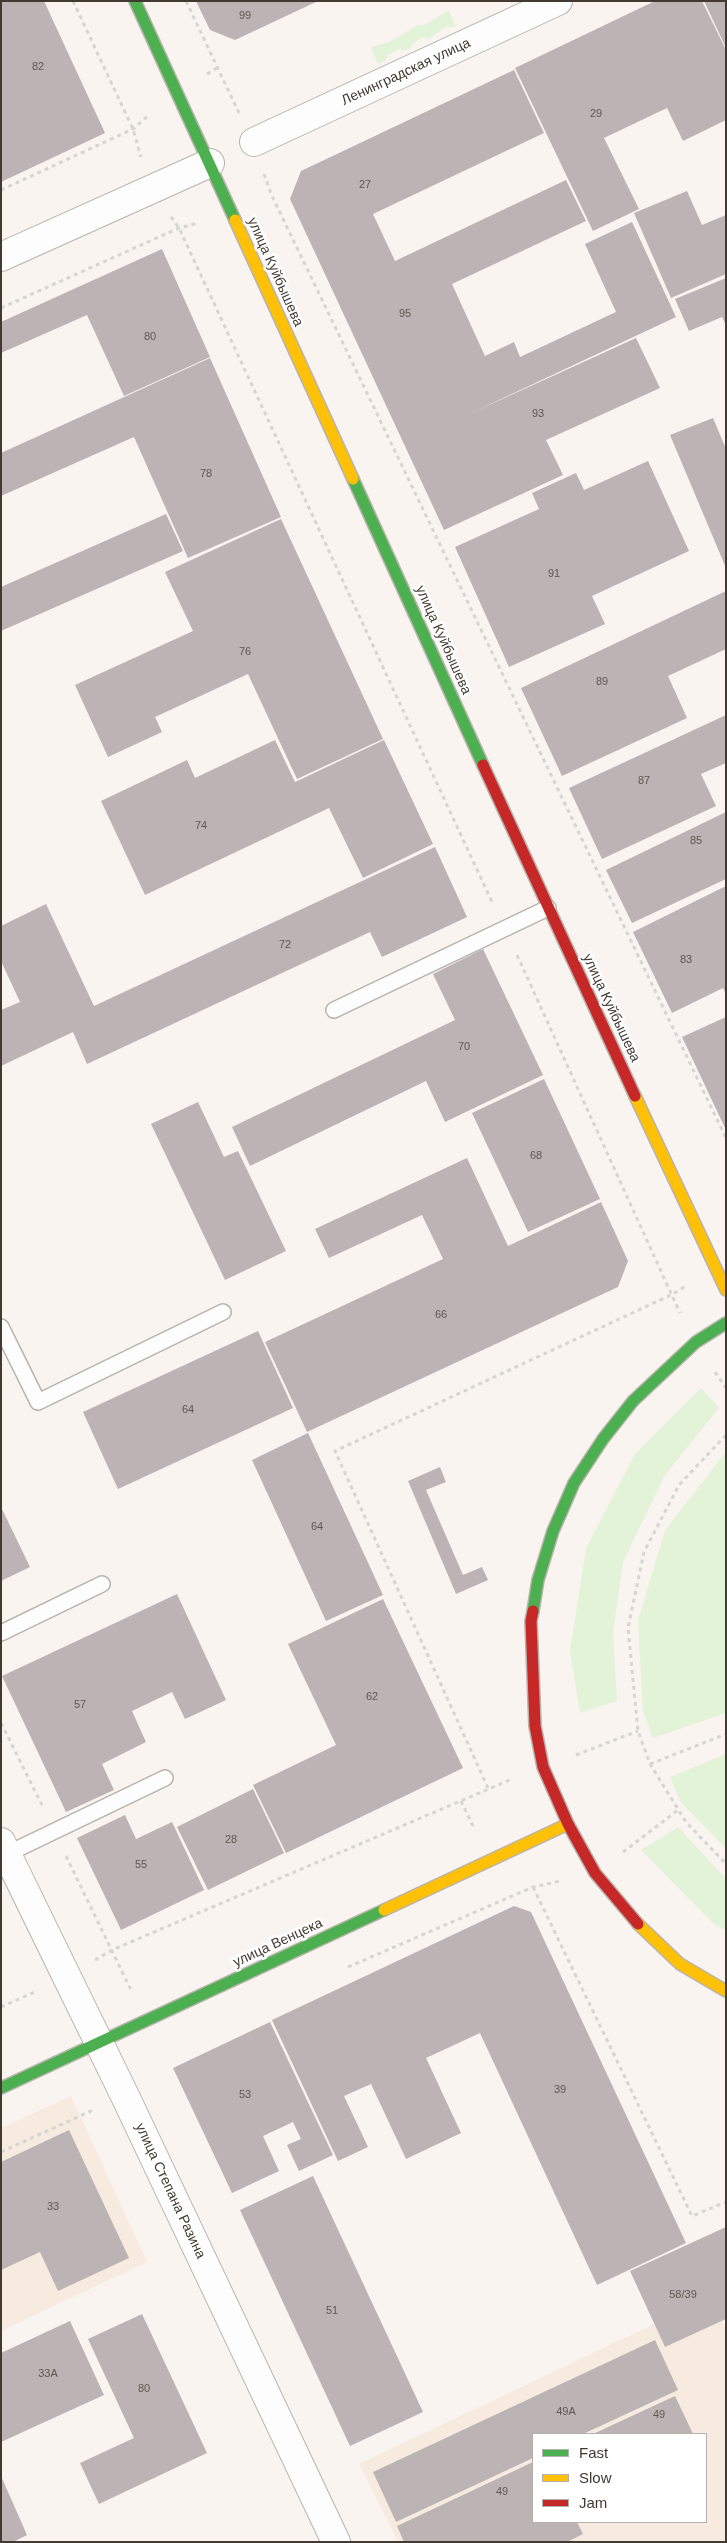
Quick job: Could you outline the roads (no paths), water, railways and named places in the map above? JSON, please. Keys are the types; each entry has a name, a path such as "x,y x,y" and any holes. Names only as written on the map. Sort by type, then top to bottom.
{"main road":[{"name":"улица Куйбышева","path":"135,1 548,908 726,1290"},
{"path":"726,1323 696,1342 633,1402 603,1439 574,1483 553,1531 538,1580 531,1621 534,1726 543,1767 568,1824 595,1874 639,1926 680,1964 726,1991"},
{"name":"улица Венцека","path":"1,2088 568,1824"}],"street":[{"name":"Ленинградская улица","path":"254,142 558,1"},
{"path":"1,257 210,163"},
{"name":"улица Степана Разина","path":"4,1848 125,2096 336,2542"}],"lane":[{"path":"334,1010 548,908"},
{"path":"1,1327 38,1402 224,1312"},
{"path":"1,1633 102,1584"},
{"path":"4,1848 54,1832 165,1778"}]}
